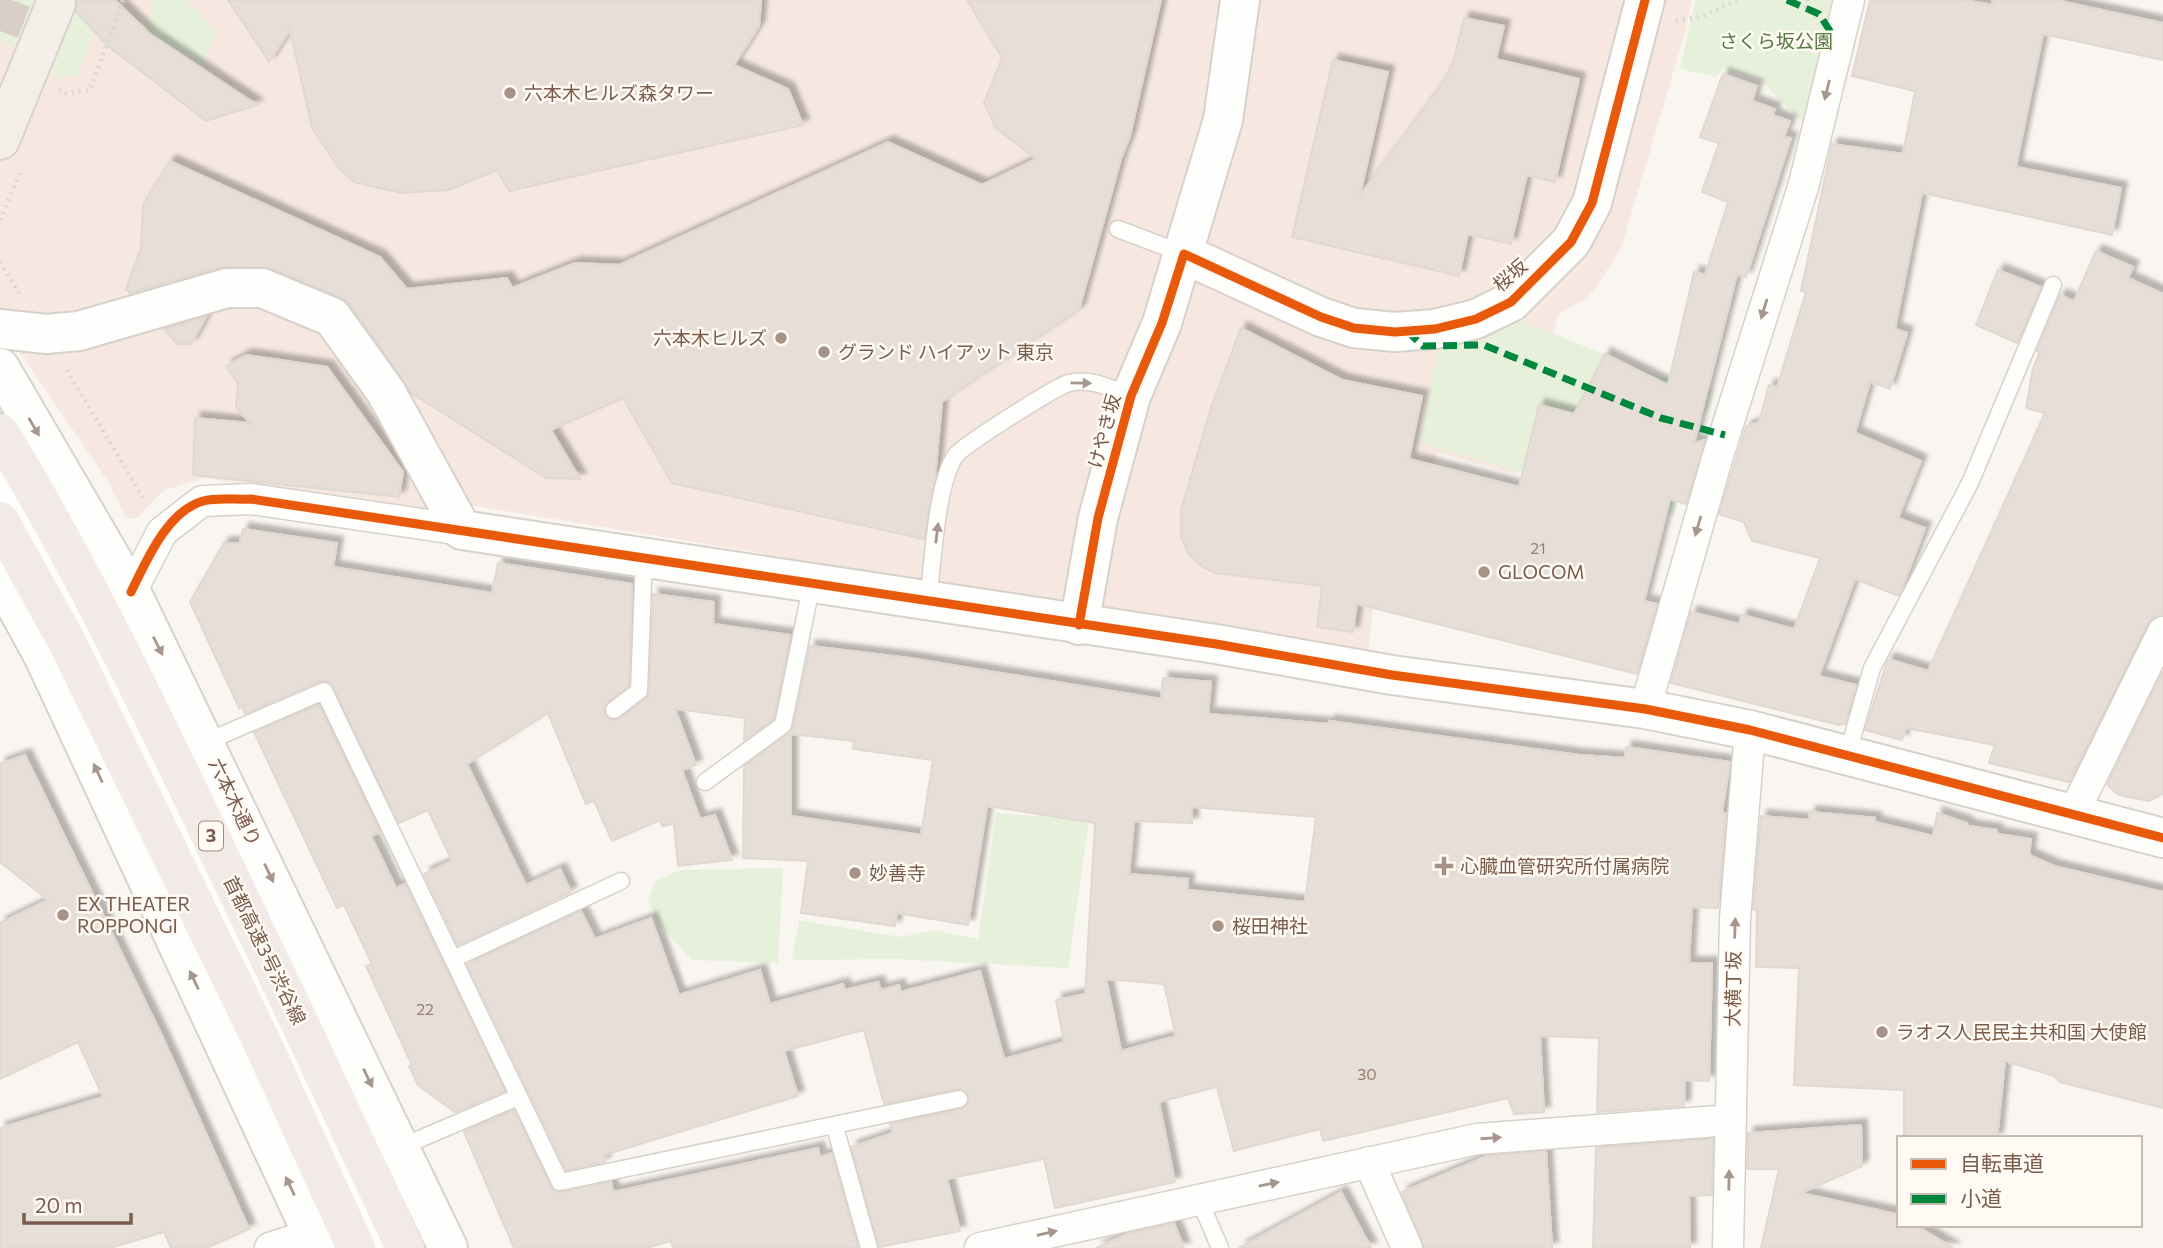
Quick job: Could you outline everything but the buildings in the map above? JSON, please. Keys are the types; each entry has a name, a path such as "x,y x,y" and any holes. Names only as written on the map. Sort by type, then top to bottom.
{"highway":[{"name":"首都高速3号渋谷線","path":"0,433 42,502 106,619 297,1015 405,1248"},
{"name":"3","path":"0,521 72,652 259,1036 356,1248"}],"main road":[{"path":"0,140 49,2"}],"street":[{"name":"けやき坂","path":"1080,625 1098,518 1131,396 1161,323 1184,254 1223,120 1240,0"},
{"path":"1645,709 1717,458 1804,184 1849,0"},
{"path":"0,102 49,2"},
{"name":"桜坂","path":"1184,254 1321,317 1354,328 1395,332 1435,328 1476,319 1511,302 1572,242 1592,203 1642,13"},
{"path":"12,315 70,346 227,288 262,288 332,317 386,393 462,530"},
{"name":"六本木通り","path":"0,368 131,592 206,742 448,1248"},
{"path":"0,480 24,515 82,621 381,1248"},
{"path":"131,592 162,532 202,501 251,499 644,557 1392,675 1645,709 1750,730 2163,838"},
{"path":"2,582 44,657 316,1241 270,1248"},
{"path":"2073,814 2163,632"},
{"name":"大横丁坂","path":"1728,1248 1735,919 1750,730"},
{"path":"980,1248 1477,1139 1731,1120"},
{"path":"1369,1162 1407,1248"}],"lane":[{"path":"1118,229 1184,254"},
{"path":"1847,756 1872,668 1970,483 2053,285"},
{"path":"928,601 942,490 957,454 1048,392 1069,383 1097,384 1131,396"},
{"path":"614,710 639,691 644,557"},
{"path":"705,782 783,725 812,583"},
{"path":"206,742 324,691 560,1182 835,1127 959,1099"},
{"path":"453,959 621,881"},
{"path":"401,1147 518,1097"},
{"path":"835,1127 869,1248"},
{"path":"1199,1199 1220,1248"}],"path":[{"path":"1642,13 1700,17 1738,0"},
{"path":"1806,8 1808,0"},
{"path":"0,262 12,315"},
{"path":"70,346 144,500"}],"shaded area":[{"name":"六本木ヒルズ","path":"0,0 1692,0 1685,33 1621,248 1595,289 1585,299 1558,315 1516,474 1438,453 1397,587 1375,590 1368,653 475,506 440,515 206,478 164,490 137,518 126,518 109,483 0,323"}],"green space":[{"path":"0,0 64,0 94,31 78,76 58,77 0,40"},
{"path":"155,0 186,0 216,31 201,70 144,28"},
{"name":"さくら坂公園","path":"1695,0 1832,0 1803,123 1761,80 1724,68 1716,77 1680,69"},
{"path":"1509,316 1664,378 1715,390 1710,407 1699,420 1674,515 1419,443 1440,337"},
{"path":"996,813 1089,820 1068,968 894,959 792,960 799,920 901,937 934,930 978,939"},
{"path":"783,868 778,963 692,960 658,923 648,900 655,881 681,870"}],"tunnel":[{"path":"0,31 12,0"}],"marked path":[{"path":"1787,0 1819,14 1832,34"},
{"path":"1407,331 1423,346 1484,345 1661,418 1725,435"}],"cycle path":[{"path":"1079,625 1098,518 1131,396 1162,323 1184,254 1321,317 1354,328 1395,332 1435,329 1476,319 1511,302 1571,242 1592,203 1645,0"},
{"path":"131,592 159,539 179,515 203,501 251,499 1216,644 1392,675 1645,709 1750,730 2163,838"}],"place":[{"name":"六本木ヒルズ森タワー","path":"510,93"},
{"name":"六本木ヒルズ","path":"781,338"},
{"name":"グランド ハイアット 東京","path":"824,352"},
{"name":"GLOCOM","path":"1484,572"},
{"name":"心臓血管研究所付属病院","path":"1444,866"},
{"name":"妙善寺","path":"855,873"},
{"name":"EX THEATER ROPPONGI","path":"63,915"},
{"name":"桜田神社","path":"1218,926"},
{"name":"ラオス人民民主共和国 大使館","path":"1882,1032"}]}
